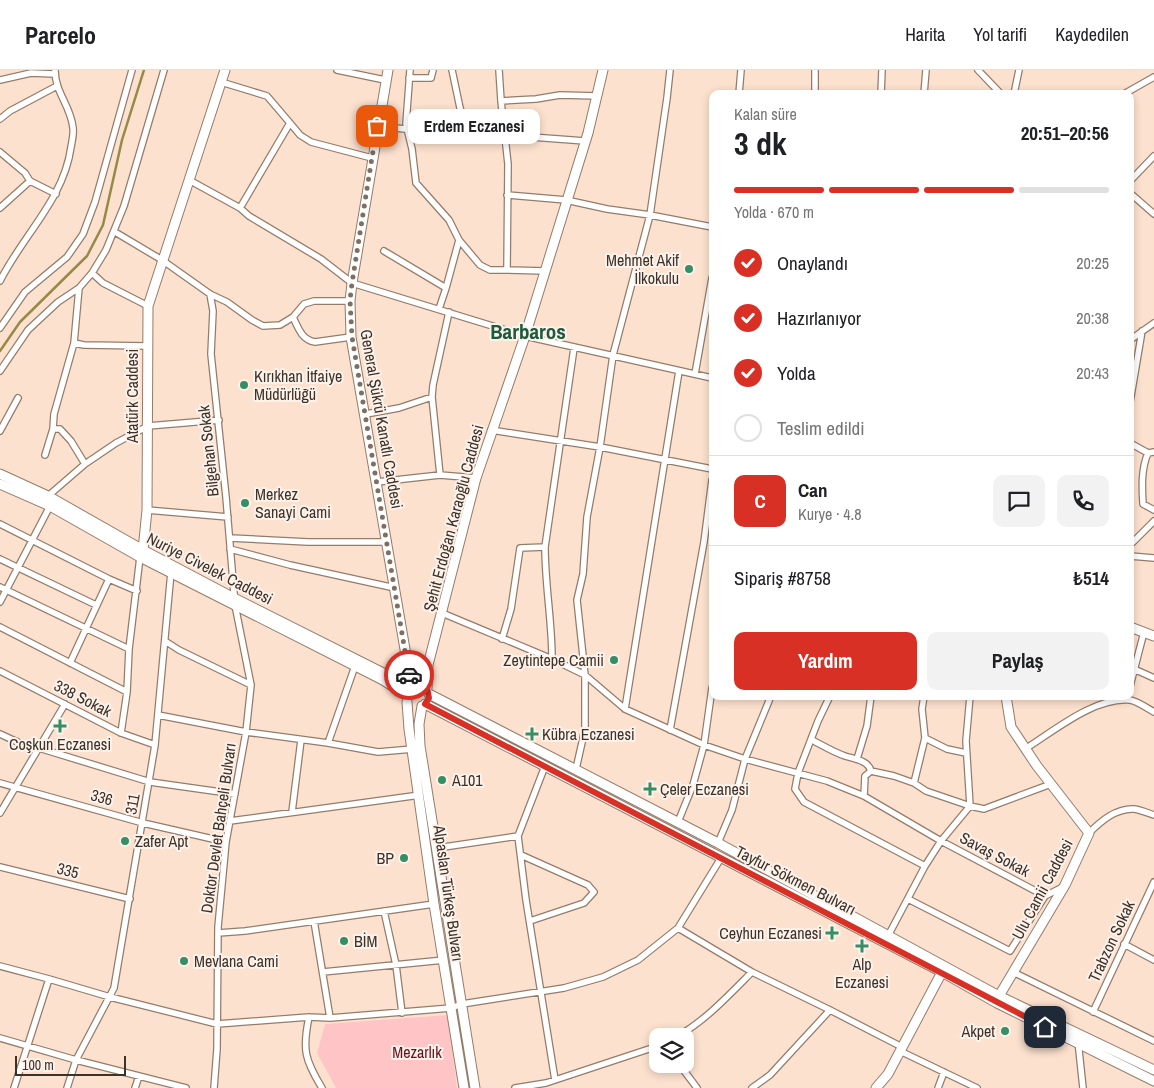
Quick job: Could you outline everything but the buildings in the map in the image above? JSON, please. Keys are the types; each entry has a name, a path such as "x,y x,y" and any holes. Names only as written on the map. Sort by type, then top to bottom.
{"main road":[{"name":"Atatürk Caddesi","path":"142,554 147,510 148,306 225,70"},
{"name":"General Şükrü Kanatlı Caddesi","path":"388,70 377,126 350,300 352,337 388,542 406,656 408,691"},
{"name":"Şehit Erdoğan Karaoğlu Caddesi","path":"428,691 428,665 476,478 525,336 585,141 598,96 603,70"},
{"name":"Nuriye Civelek Caddesi","path":"0,474 48,496 171,572 235,601 355,666 408,691"},
{"name":"Nuriye Civelek Caddesi","path":"0,484 50,506 235,601 387,674 408,691 415,707 424,705"},
{"path":"1134,628 1154,636"},
{"path":"387,674 396,669 406,656"},
{"name":"Nuriye Civelek Caddesi","path":"408,691 420,683 428,691"},
{"name":"Alpaslan Türkeş Bulvarı","path":"408,691 413,749 434,904 464,1088"},
{"path":"424,705 428,691"},
{"name":"Tayfur Sökmen Bulvarı","path":"428,691 718,843 1154,1081"},
{"name":"Ulu Camii Caddesi","path":"999,996 1064,886 1089,834 1025,749 1011,727 1007,700"},
{"name":"Tayfur Sökmen Bulvarı","path":"424,705 942,972 997,1003 1154,1070"},
{"name":"Alpaslan Türkeş Bulvarı","path":"424,705 419,724 420,746 475,1088"},
{"path":"876,1088 888,1074 942,972"}],"street":[{"path":"0,328 26,292 67,256 83,234 95,202 132,70"},
{"path":"0,371 28,330 58,302 79,288 92,273 115,232 164,70"},
{"path":"338,70 385,80"},
{"path":"410,70 407,104 408,129 416,183 449,220 459,240 480,265 490,270 544,271"},
{"path":"410,78 431,78 433,70"},
{"path":"452,70 460,108 470,136"},
{"path":"499,70 508,164 507,270"},
{"path":"576,769 586,729 585,675 577,600 583,574 587,517 600,447 613,356 650,215 670,70"},
{"path":"739,90 741,70"},
{"path":"815,70 815,90"},
{"path":"881,90 882,70"},
{"path":"924,90 926,70"},
{"path":"978,70 997,90"},
{"path":"1015,90 1018,70"},
{"path":"0,80 31,73 55,72 57,86 74,129 70,156 64,177 56,194 17,251 0,281"},
{"path":"1132,90 1152,80 1154,77"},
{"path":"221,82 267,96 300,135 311,142 372,158"},
{"path":"0,119 10,111 57,86"},
{"path":"501,101 536,99 560,95 598,96"},
{"path":"240,208 290,123"},
{"path":"377,126 470,136 506,136 585,141"},
{"path":"0,152 24,173 30,181 56,194"},
{"path":"1134,177 1154,156"},
{"path":"189,180 240,208 249,216 321,259 352,283 525,336 709,377"},
{"path":"0,208 30,181"},
{"path":"507,195 566,200 709,226"},
{"path":"1134,196 1154,214"},
{"path":"115,232 162,260 210,294 228,302 263,326 280,325 293,317 304,304 309,302 350,300"},
{"path":"439,309 459,240"},
{"path":"384,251 446,288"},
{"path":"92,273 103,283 148,306"},
{"path":"45,455 53,429 54,414 74,343 79,288"},
{"name":"Bilgehan Sokak","path":"210,294 214,311 211,354 219,420 235,601"},
{"path":"695,374 709,295"},
{"path":"440,475 432,397 435,369 449,312"},
{"path":"293,317 305,338 310,341 352,337"},
{"path":"1134,337 1154,323"},
{"path":"1134,378 1142,331"},
{"path":"74,343 84,345 147,346"},
{"path":"552,659 552,633 545,575 545,547 574,348"},
{"path":"625,709 679,372"},
{"path":"366,414 399,408 432,397"},
{"path":"0,431 18,398"},
{"path":"0,602 50,506 48,496 85,464 116,443 148,426 219,420"},
{"path":"53,429 60,430 71,441 85,464"},
{"path":"491,430 600,447 709,468"},
{"path":"1134,445 1151,452 1145,460 1142,484 1143,504 1154,510"},
{"path":"376,482 440,475 476,478"},
{"path":"670,730 704,542 709,503"},
{"path":"147,510 228,517"},
{"path":"1134,541 1154,521"},
{"path":"0,524 109,579 137,591"},
{"path":"230,538 308,542 388,542"},
{"path":"502,639 511,609 520,548 545,547"},
{"path":"230,549 290,565 395,588"},
{"name":"Atatürk Caddesi","path":"121,733 127,692 129,649 142,554"},
{"path":"1134,556 1154,558"},
{"path":"0,559 96,605"},
{"name":"311","path":"67,1088 76,1060 114,988 150,782 171,572"},
{"path":"70,663 109,579"},
{"path":"0,586 129,649"},
{"name":"Doktor Devlet Bahçeli Bulvarı","path":"214,1088 218,933 226,842 246,732 251,685 235,601"},
{"name":"Savaş Sokak","path":"442,613 552,659 585,675 625,709 704,745 744,759 827,780 864,796 941,841 1045,896"},
{"path":"0,627 127,692"},
{"path":"1144,632 1134,669 1154,678"},
{"path":"165,641 179,650 251,685"},
{"path":"328,743 355,666"},
{"name":"338 Sokak","path":"0,671 121,733 155,745"},
{"path":"678,822 704,745 710,700"},
{"path":"718,843 732,810 744,759 769,700"},
{"path":"828,700 818,720 798,773 796,789 804,802 925,866"},
{"path":"857,759 867,726 870,700"},
{"path":"914,783 924,738 922,709 923,700"},
{"path":"888,936 925,866 941,841 970,806 966,753 970,700"},
{"path":"1025,749 1075,717 1104,702 1116,700"},
{"path":"1131,700 1154,712"},
{"path":"0,812 65,704"},
{"path":"158,715 246,732 378,752 413,749"},
{"path":"0,734 38,750 150,782 235,794"},
{"path":"924,738 947,749 966,753"},
{"path":"292,812 301,740"},
{"path":"812,740 845,756 857,759 870,767 871,771"},
{"path":"545,766 518,836 540,992 555,1080"},
{"path":"871,771 894,776 914,783 926,790 970,806 984,809 1051,784"},
{"path":"864,796 865,776 871,771"},
{"name":"336","path":"0,782 142,823 226,842"},
{"path":"230,820 420,795"},
{"path":"1089,834 1101,821 1122,810 1136,809 1154,815"},
{"path":"437,848 518,836"},
{"path":"521,855 588,885 594,892 584,903 530,921"},
{"path":"0,966 110,997 217,1024 309,1017 330,1018 451,1008 462,1004 564,988 604,977 638,960 678,928 721,858"},
{"name":"335","path":"0,867 130,900"},
{"name":"Trabzon Sokak","path":"1093,1012 1154,885"},
{"path":"908,899 1010,951 1045,896 1064,886"},
{"path":"218,933 245,931 434,904"},
{"path":"384,911 396,965 402,1012"},
{"path":"314,921 330,1018"},
{"path":"678,928 752,972 830,1010 977,1088"},
{"path":"1124,944 1154,960"},
{"path":"323,972 444,960"},
{"path":"690,1028 699,1022 752,972"},
{"path":"1013,972 1154,1040"},
{"path":"14,1088 49,979"},
{"path":"752,1088 770,1075 830,1010"},
{"path":"309,1017 304,1039 309,1066 322,1088"},
{"path":"0,1038 76,1060 186,1088"},
{"path":"1079,1039 1083,1088"},
{"path":"515,1088 546,1084 649,1049"},
{"path":"938,1088 944,1072"},
{"path":"686,1073 697,1088"},
{"path":"135,1088 139,1076"}],"green space":[{"name":"Mezarlık","path":"448,1015 457,1088 336,1088 317,1053 325,1024"}],"waterway":[{"path":"0,351 20,322 87,256 103,225 122,140 144,70"}],"way so far":[{"path":"377,126 352,283 350,319 409,675"}],"place":[{"name":"Erdem Eczanesi","path":"377,126"},
{"name":"Mehmet Akif İlkokulu","path":"689,269"},
{"name":"Kırıkhan İtfaiye Müdürlüğü","path":"244,385"},
{"name":"Merkez Sanayi Cami","path":"245,503"},
{"name":"Zeytintepe Camii","path":"614,660"},
{"name":"Coşkun Eczanesi","path":"60,726"},
{"name":"Kübra Eczanesi","path":"532,734"},
{"name":"A101","path":"442,780"},
{"name":"Çeler Eczanesi","path":"650,789"},
{"name":"Zafer Apt","path":"125,841"},
{"name":"BP","path":"404,858"},
{"name":"Ceyhun Eczanesi","path":"832,933"},
{"name":"BİM","path":"344,941"},
{"name":"Alp Eczanesi","path":"862,946"},
{"name":"Mevlana Cami","path":"184,961"},
{"name":"Akpet","path":"1005,1031"}],"district":[{"name":"Barbaros","path":"528,331"}],"route":[{"path":"409,675 411,684 417,682 426,686 429,698 425,704 1045,1027"}]}
